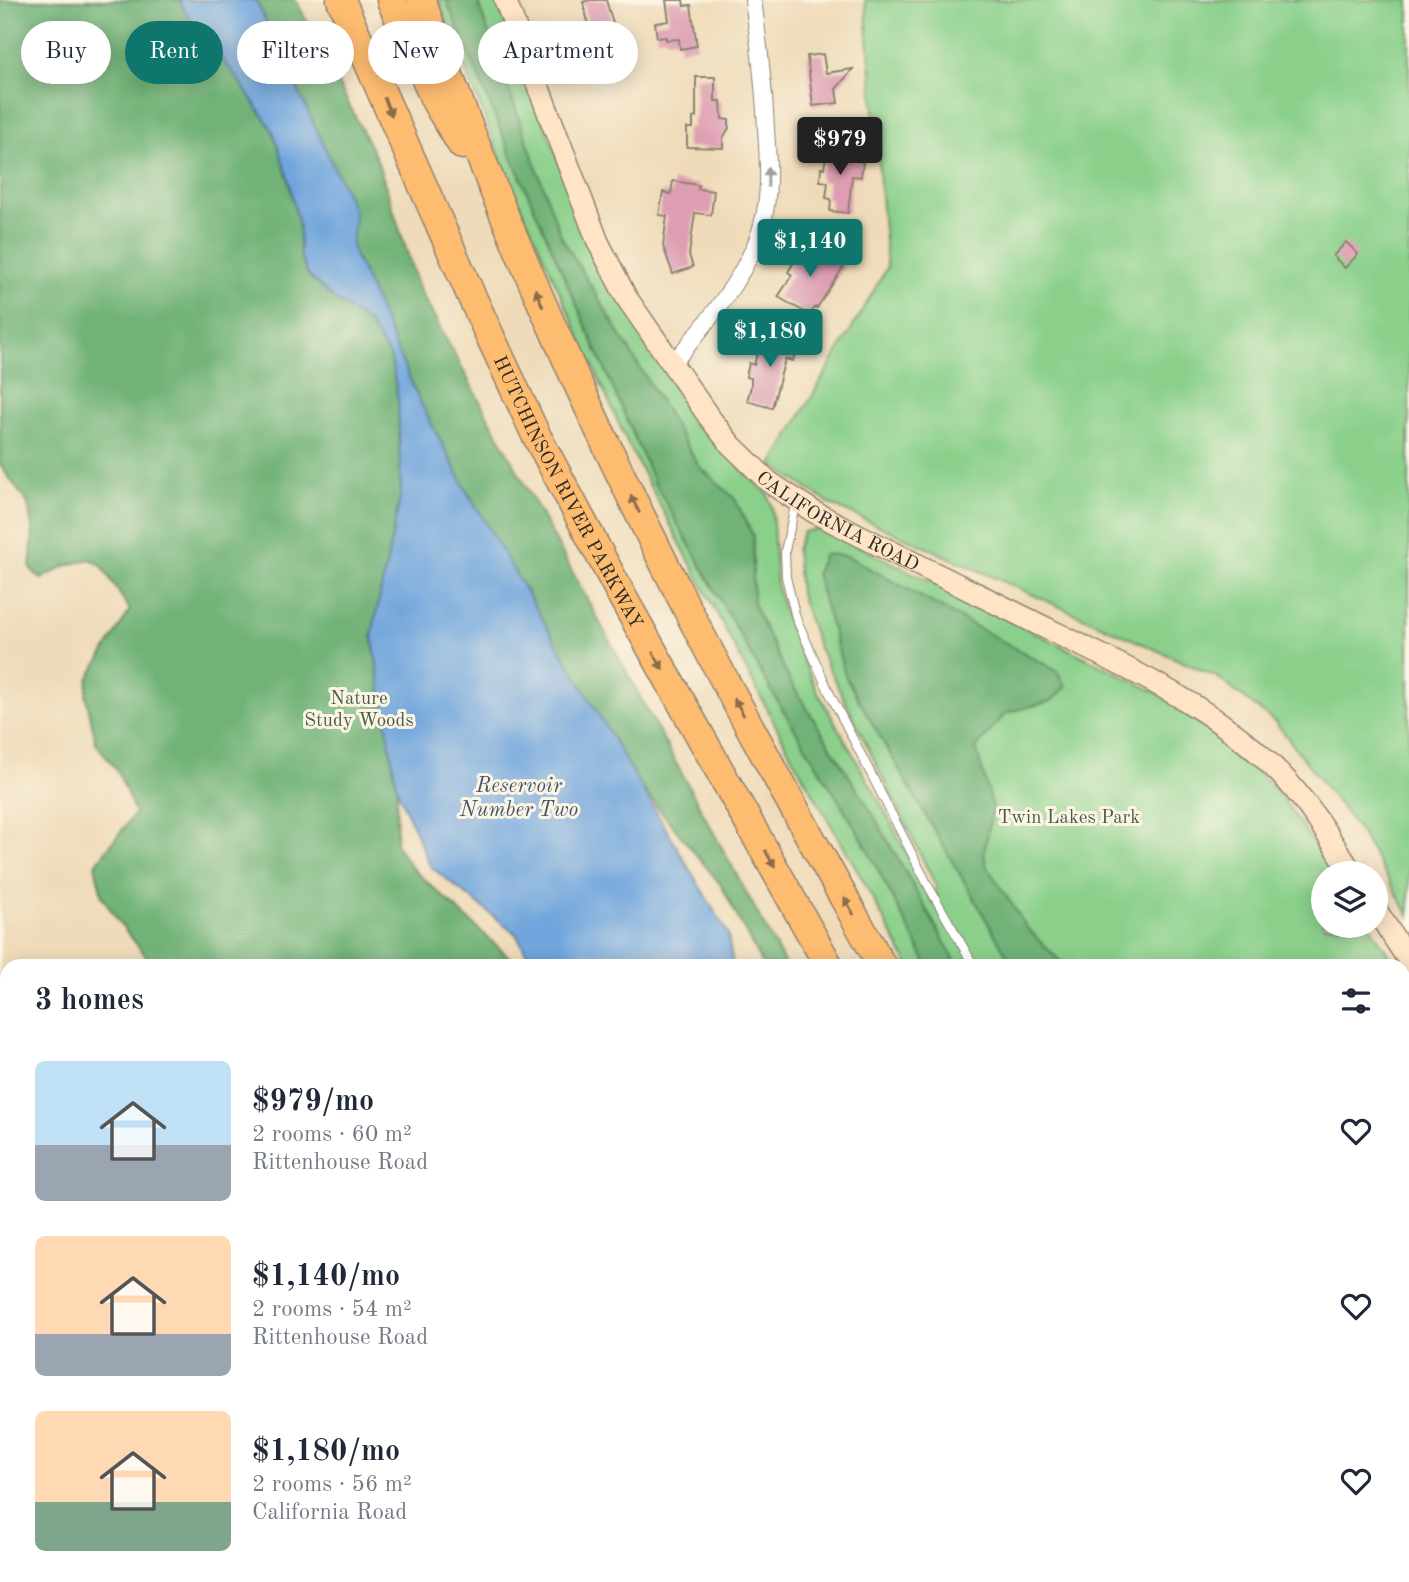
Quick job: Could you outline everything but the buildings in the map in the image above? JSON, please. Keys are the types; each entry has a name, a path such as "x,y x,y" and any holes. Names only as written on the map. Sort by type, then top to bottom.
{"highway":[{"name":"HUTCHINSON RIVER PARKWAY","path":"341,0 535,433 623,598 825,959"},
{"path":"391,0 436,102 506,219"},
{"path":"422,0 506,219 545,312 668,571 877,959"}],"main road":[{"name":"CALIFORNIA ROAD","path":"505,0 598,242 626,297 731,445 769,482 796,501 853,533 1143,675 1198,707 1228,729 1288,782 1320,823 1344,861"},
{"path":"1388,929 1408,959"}],"street":[{"path":"672,364 728,292 762,226 769,179 764,80 753,0"}],"lane":[{"path":"796,501 785,551 786,577 796,618 830,694 930,889 970,959"}],"green space":[{"name":"Nature Study Woods","path":"0,0 179,0 190,21 125,21 125,84 223,84 223,61 273,131 288,178 299,227 300,254 308,275 333,298 368,323 391,358 398,399 401,493 372,634 397,789 396,845 413,869 510,959 148,959 102,896 95,865 135,813 118,772 96,743 86,696 88,679 130,610 101,565 90,559 65,566 41,579 30,568 33,533 28,504 0,465"},
{"path":"256,0 296,0 307,21 265,21"},
{"name":"Twin Lakes Park","path":"439,0 497,0 505,21 478,21 478,84 529,84 592,249 742,470 767,493 772,507 777,588 790,629 815,687 933,903 936,886 818,646 800,594 796,550 803,532 821,528 1154,691 1200,721 1276,789 1326,861 1311,861 1311,938 1378,938 1391,959 905,959 796,764 629,446 507,175 464,64 464,21 447,21"},
{"path":"446,0 477,0 484,21 478,21 478,76 464,43 464,21 455,21"},
{"path":"865,0 1409,0 1409,915 1388,879 1388,861 1377,861 1361,833 1276,723 1217,677 832,505 772,465 887,268"},
{"path":"292,84 339,84 377,160 419,289 782,959 759,959 721,885 640,786 468,493 419,400 355,258 352,239 354,228"},
{"path":"481,84 507,84 561,236 699,466 735,499 753,536 753,604 790,681 874,816 954,959 924,959 861,837 772,692 654,482"},
{"path":"824,554 847,556 1057,671 1066,687 1051,701 1006,713 976,748 993,808 984,852 986,865 1028,929 1058,959 1009,959 846,678 816,573"}],"water":[{"name":"Reservoir Number Two","path":"179,0 256,0 266,21 237,21 237,78 223,61 223,21 190,21"},
{"name":"Reservoir Number Two","path":"241,84 295,84 355,212 352,247 356,260 419,400 468,493 728,934 732,959 529,959 516,934 430,866 397,789 372,634 401,493 398,399 391,358 368,323 333,298 308,275 300,254 299,227 288,178 273,131"}]}
